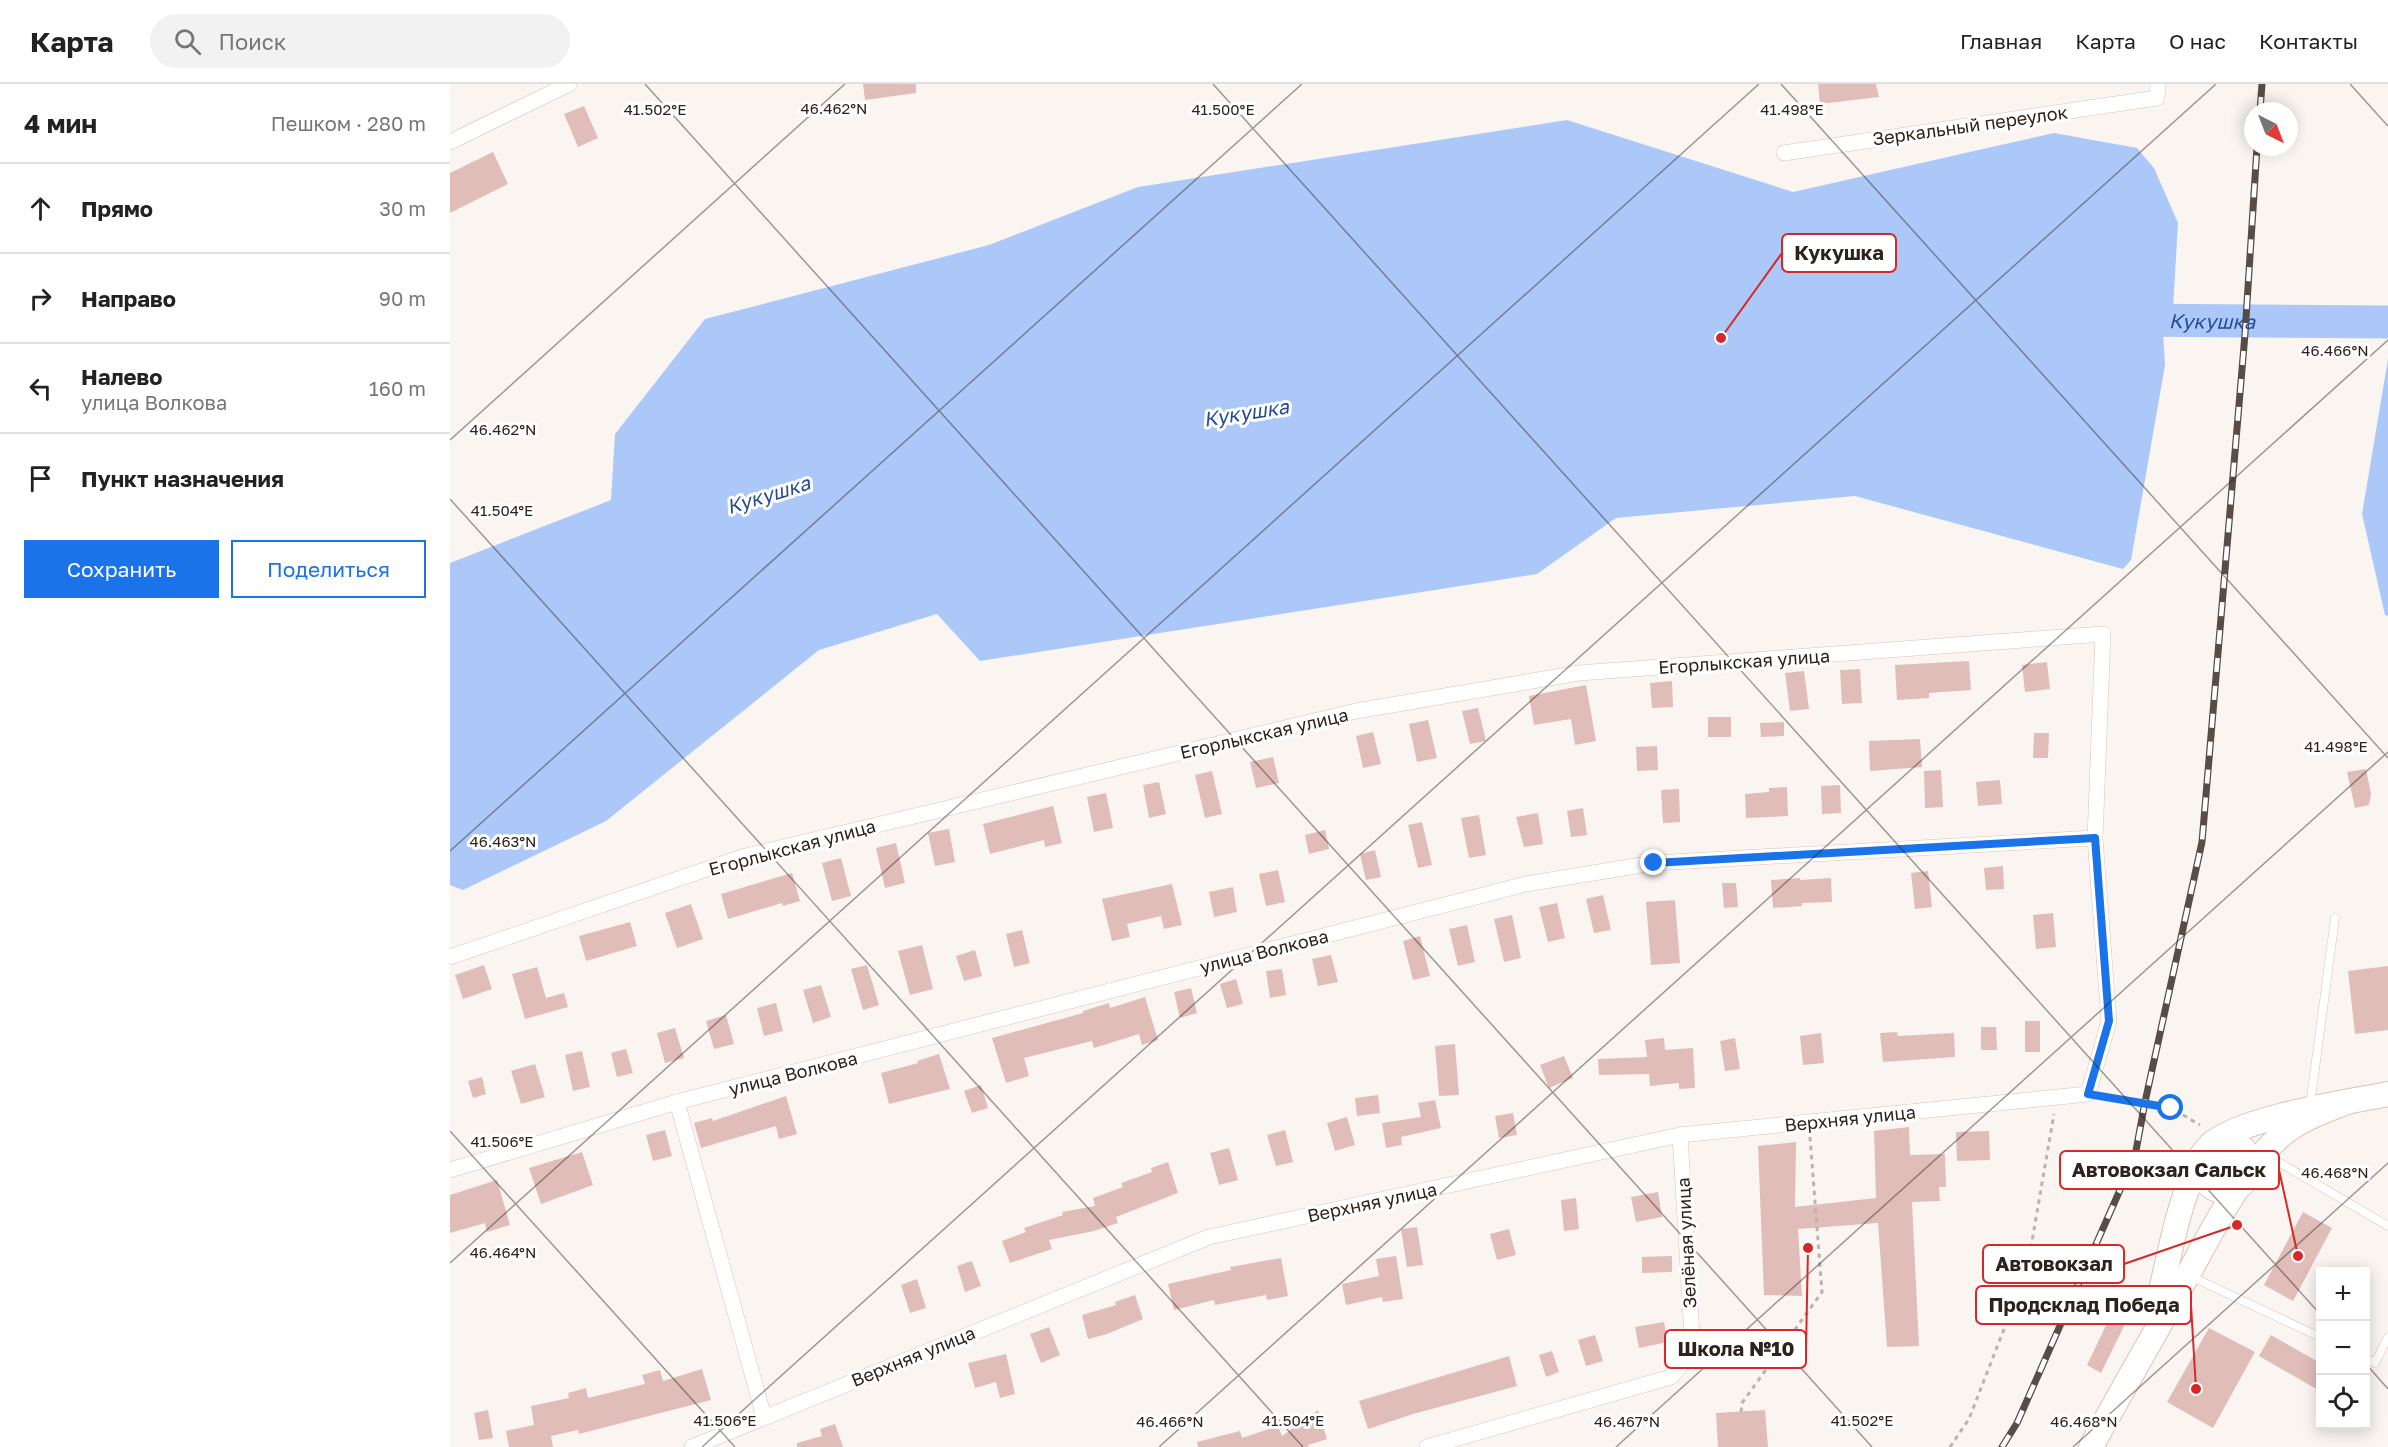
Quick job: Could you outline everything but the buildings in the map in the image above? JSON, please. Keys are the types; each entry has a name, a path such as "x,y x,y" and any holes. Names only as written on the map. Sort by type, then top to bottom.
{"main road":[{"path":"2132,1373 2156,1315 2189,1178 2211,1146 2265,1120 2388,1094"},
{"path":"2091,1447 2222,1213 2265,1154 2295,1125 2347,1102"},
{"path":"2226,1140 2242,1146 2250,1161 2248,1177 2235,1189 2218,1190 2210,1186 2200,1173 2211,1146 2226,1140"}],"street":[{"path":"450,142 569,84"},
{"name":"Зеркальный переулок","path":"1784,153 2157,91"},
{"name":"Егорлыкская улица","path":"450,957 742,857 1356,711 1579,673 2103,634 2095,838"},
{"path":"2088,1094 2109,1021 2095,838"},
{"name":"улица Волкова","path":"450,1170 677,1102 1526,884 1654,863 2095,838"},
{"name":"Верхняя улица","path":"695,1446 1209,1237 1680,1135 2088,1094"},
{"path":"677,1102 764,1417"},
{"name":"Зелёная улица","path":"1427,1447 1671,1377 1693,1352 1680,1135"}],"lane":[{"path":"2309,1111 2335,918"},
{"path":"2265,1154 2388,1226"},
{"path":"2187,1275 2316,1335"},
{"path":"2370,1360 2375,1363 2388,1337"}],"path":[{"path":"2088,1094 2171,1108 2211,1146"},
{"path":"1950,1447 1969,1419 2027,1270 2057,1097"},
{"path":"1741,1412 1742,1403 1822,1292 1808,1122"}],"green space":[{"path":"2227,1145 2238,1153 2242,1167 2230,1177 2217,1178 2208,1172 2205,1158"}],"water":[{"path":"1567,120 1793,192 2054,133 2137,148 2154,168 2178,223 2173,309 2163,333 2165,365 2131,560 2123,569 1855,496 1616,518 1537,574 980,661 937,614 819,650 606,821 463,890 450,885 450,563 611,500 615,434 705,319 989,245 1138,187"},
{"path":"2388,359 2388,616 2385,615 2362,514"}],"waterway":[{"name":"Кукушка","path":"2125,320 2388,322"}],"railway":[{"path":"2261,102 2262,84"},
{"path":"2002,1447 2017,1423 2135,1156 2202,842 2245,334 2256,156"}],"place":[{"name":"Кукушка","path":"1721,338"},
{"name":"Автовокзал","path":"2237,1225"},
{"name":"Школа №10","path":"1808,1248"},
{"name":"Автовокзал Сальск","path":"2298,1256"},
{"name":"Продсклад Победа","path":"2196,1389"}],"route":[{"path":"1654,863 2095,838 2109,1021 2088,1094 2171,1108"}]}
